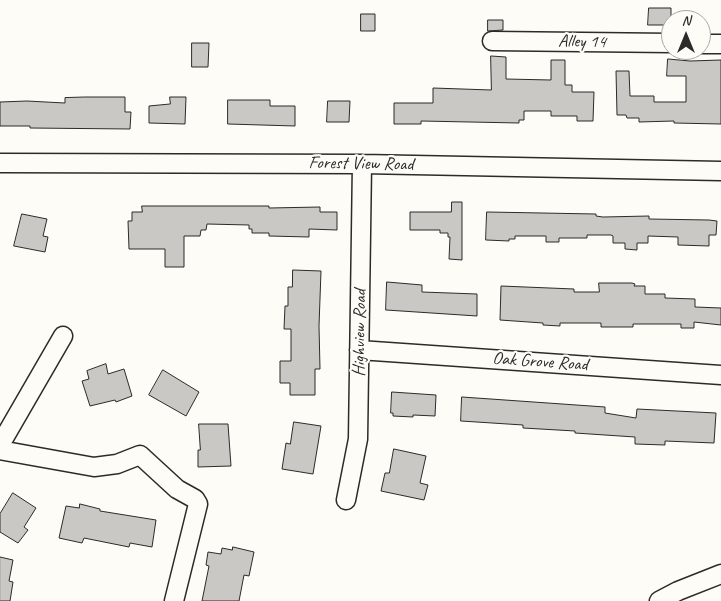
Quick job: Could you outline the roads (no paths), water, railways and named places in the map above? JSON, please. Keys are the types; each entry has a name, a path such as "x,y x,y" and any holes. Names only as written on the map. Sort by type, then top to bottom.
{"street":[{"name":"Alley 14","path":"492,41 661,43"},
{"name":"Forest View Road","path":"0,163 362,164 721,170"},
{"name":"Highview Road","path":"346,500 358,439 362,164"},
{"path":"0,445 63,336"},
{"name":"Oak Grove Road","path":"359,350 721,375"},
{"path":"0,450 94,467 116,464 140,455 177,489 195,499 198,504 174,601"},
{"path":"659,601 678,590 721,574"}]}
